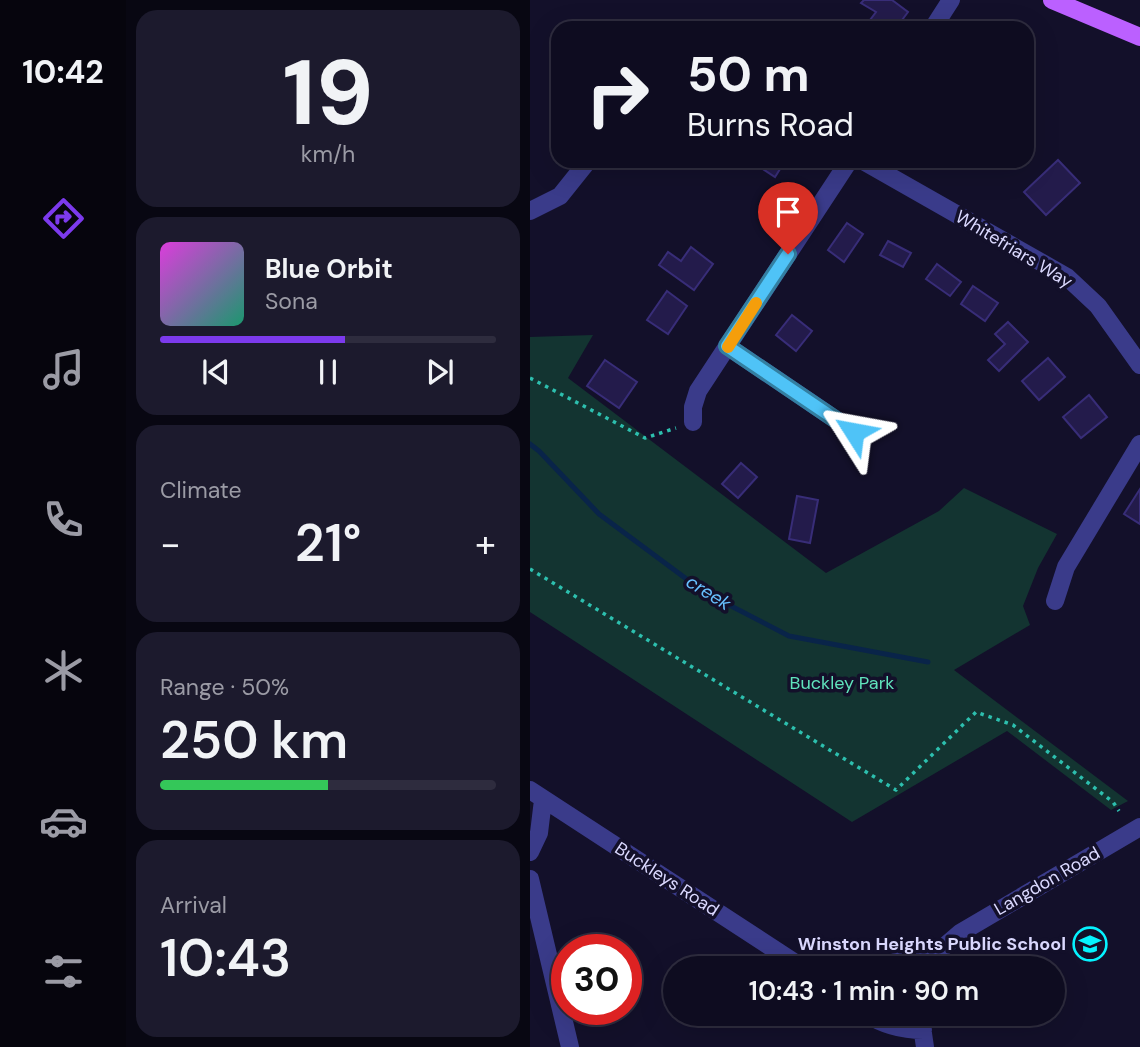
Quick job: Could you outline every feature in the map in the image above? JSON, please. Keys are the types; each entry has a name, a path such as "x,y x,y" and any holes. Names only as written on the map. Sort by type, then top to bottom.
{"main road":[{"path":"1052,0 1140,37"}],"street":[{"path":"938,21 951,0"},
{"path":"530,211 560,196 582,168"},
{"path":"693,422 693,407 698,391 844,168"},
{"name":"Whitefriars Way","path":"875,168 1067,277 1098,306 1140,365"},
{"path":"727,346 854,432"},
{"path":"1055,601 1066,567 1140,444"},
{"path":"530,852 539,832 537,795"},
{"name":"Buckleys Road","path":"537,795 785,956"},
{"path":"539,832 566,814"},
{"name":"Langdon Road","path":"936,956 960,933 1140,827"},
{"path":"530,879 570,1047"},
{"path":"917,956 939,951"},
{"path":"890,1026 923,1030"}],"path":[{"path":"530,378 645,438 693,422"},
{"path":"530,569 896,790 976,712 1013,725 1113,802 1119,811"}],"green space":[{"name":"Buckley Park","path":"593,335 568,378 826,573 939,511 964,488 1057,534 1038,568 1023,606 1030,625 954,670 1128,801 1111,810 1007,731 852,822 530,612 530,337"}],"building":[{"path":"864,0 892,0 908,12 901,21 869,21 876,12 861,3"},
{"path":"1058,160 1080,183 1046,215 1024,192"},
{"path":"761,168 781,168 775,177"},
{"path":"847,223 863,234 844,262 828,250"},
{"path":"888,241 911,253 903,267 880,255"},
{"path":"691,247 713,264 694,290 659,265 668,252 681,261"},
{"path":"937,264 961,282 950,296 926,279"},
{"path":"973,286 998,303 985,321 961,304"},
{"path":"667,291 687,306 668,334 647,320"},
{"path":"792,315 812,331 796,351 776,335"},
{"path":"1008,322 1028,342 999,371 988,360 1005,344 995,334"},
{"path":"1048,358 1065,377 1039,400 1022,381"},
{"path":"605,360 637,382 619,408 587,386"},
{"path":"1089,395 1107,417 1081,438 1063,417"},
{"path":"741,463 757,477 738,498 722,484"},
{"path":"1140,489 1140,524 1124,514"},
{"path":"797,496 818,500 810,543 789,539"}],"waterway":[{"name":"creek","path":"530,444 599,514 704,592 789,636 928,662"}],"slow traffic":[{"path":"728,347 756,303"}],"place":[{"name":"Winston Heights Public School","path":"1090,944"}],"route":[{"path":"788,254 727,346 854,432"}]}
